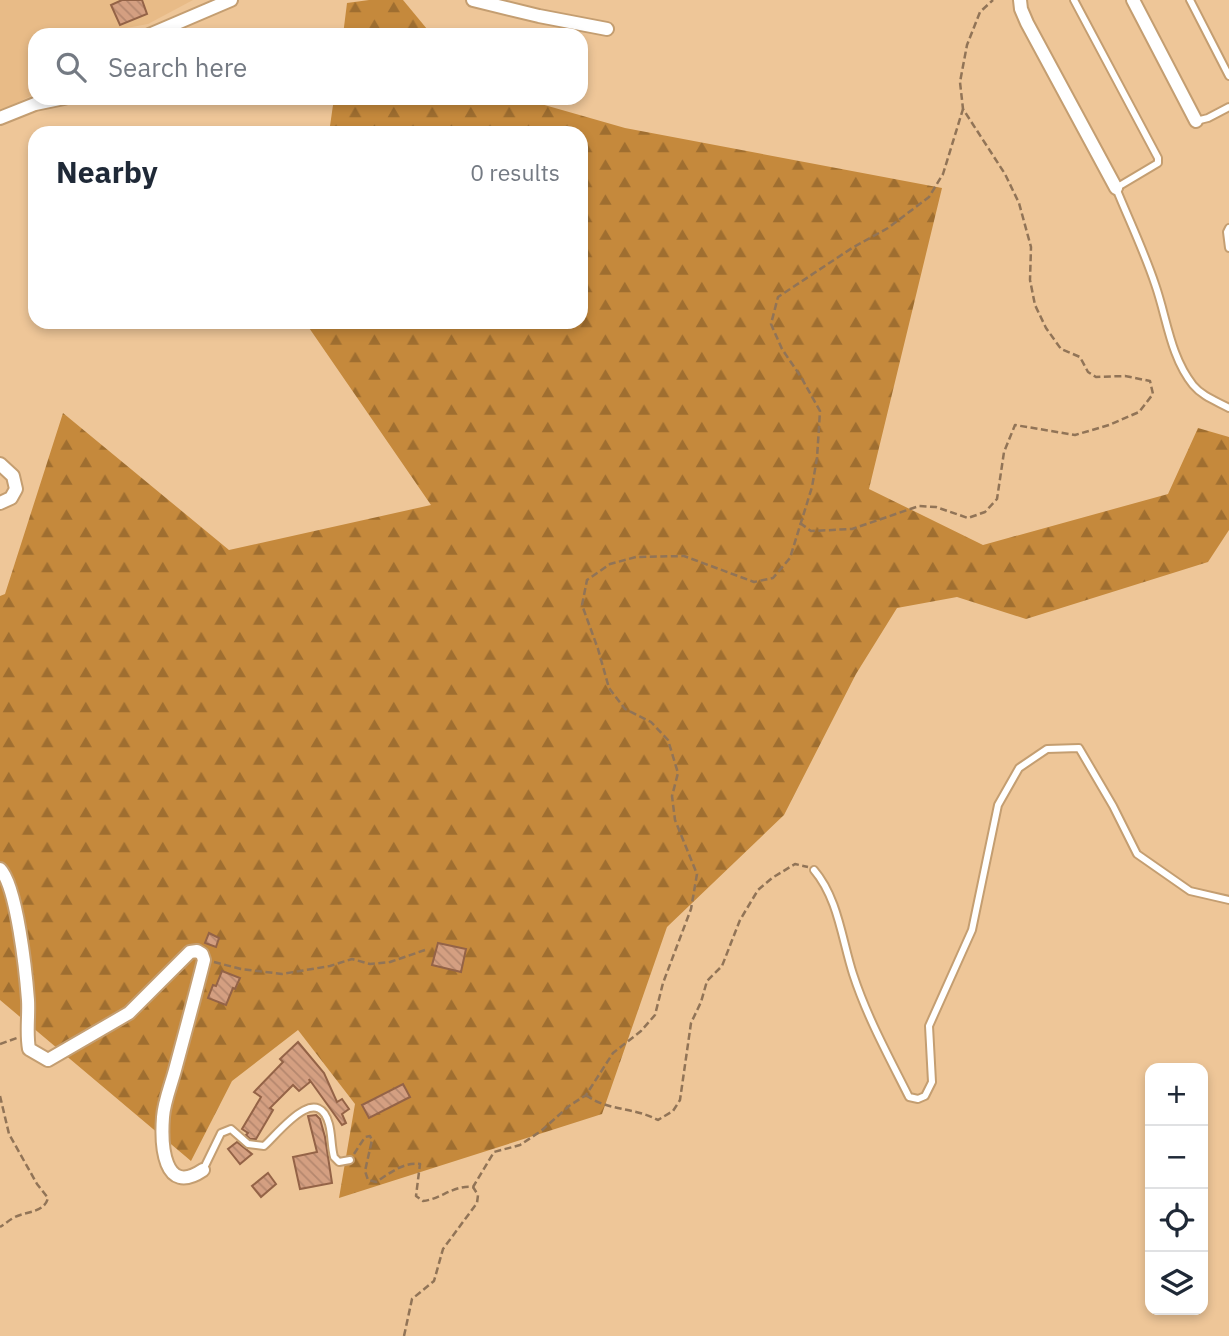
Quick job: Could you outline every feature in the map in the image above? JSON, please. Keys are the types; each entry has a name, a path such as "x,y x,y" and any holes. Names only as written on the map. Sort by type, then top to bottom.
{"street":[{"path":"165,28 231,0"},
{"path":"473,0 607,29"},
{"path":"1020,0 1027,23 1116,188"},
{"path":"1133,0 1196,121"},
{"path":"0,118 32,105"},
{"path":"0,464 13,476 16,489 11,498 0,503"},
{"path":"0,869 12,893 28,1003 26,1034 29,1049 48,1060 129,1013 190,952 197,951 202,954 204,960 163,1115 164,1157 169,1170 181,1178 194,1176 203,1170"}],"lane":[{"path":"1073,0 1158,158 1158,163 1152,169 1116,188 1155,283 1175,355 1194,387 1229,408"},
{"path":"1190,0 1229,76"},
{"path":"1196,121 1229,107"},
{"path":"1229,228 1229,248"},
{"path":"814,870 825,883 854,976 876,1034 909,1097 918,1100 925,1096 932,1082 929,1026 972,930 999,804 1019,768 1047,749 1079,748 1137,854 1191,891 1229,900"},
{"path":"203,1170 221,1133 232,1129 248,1144 264,1146 288,1120 311,1108 318,1109 325,1115 334,1157 339,1162 349,1160"}],"path":[{"path":"472,1187 494,1152 520,1145 586,1095 613,1052 641,1031 655,1015 663,983 691,909 697,874 675,820 673,796 678,772 668,740 651,722 625,709 609,688 582,605 587,580 610,564 636,557 684,556 754,582 773,578 790,558 812,486 820,411 782,349 771,324 778,297 852,248 888,229 929,197 943,174 963,109 960,82 967,45 980,12 993,0"},
{"path":"800,523 811,531 852,529 919,506 936,507 968,519 985,512 996,499 1004,452 1015,425 1075,435 1139,412 1153,394 1150,381 1125,376 1096,377 1088,372 1080,357 1061,349 1046,328 1035,305 1031,280 1031,247 1019,203 1005,174 963,109"},
{"path":"586,1095 597,1103 635,1110 658,1120 673,1111 680,1100 691,1023 707,981 722,966 740,920 758,890 772,878 795,864 802,864 814,870"},
{"path":"204,960 241,969 282,974 330,966 352,959 370,964 390,962 425,950"},
{"path":"0,1044 26,1034"},
{"path":"0,1096 9,1134 37,1184 48,1198 42,1208 12,1218 0,1227"},
{"path":"349,1160 365,1137 370,1136 372,1140 365,1171 368,1180 376,1182 399,1167 411,1163 420,1164 416,1196 423,1201 453,1188 472,1187"},
{"path":"404,1336 411,1300 435,1281 443,1249 477,1203 478,1195 472,1187"}],"shaded area":[{"path":"0,0 193,0 148,24 126,28 28,28 28,97 0,111"}],"green space":[{"path":"403,0 426,28 344,28 347,3"},
{"path":"333,105 544,105 625,128 942,188 869,489 983,545 1168,494 1198,428 1229,437 1229,530 1208,562 1026,619 957,597 897,608 856,674 784,815 667,927 602,1114 339,1198 355,1104 298,1030 232,1081 191,1161 0,1000 0,596 5,594 63,413 229,550 431,505 310,329 588,329 588,126 330,126"}],"building":[{"path":"122,0 142,0 147,14 120,25 111,5"},
{"path":"209,933 219,938 216,947 205,943"},
{"path":"438,943 466,949 461,972 432,965"},
{"path":"222,971 240,978 226,1005 208,998"},
{"path":"298,1042 324,1073 337,1102 342,1099 349,1109 342,1114 346,1123 342,1125 309,1079 310,1082 299,1091 293,1085 270,1108 273,1110 256,1139 250,1139 246,1135 248,1133 242,1129 261,1097 254,1092 283,1062 280,1059"},
{"path":"403,1084 410,1097 369,1118 362,1105"},
{"path":"316,1115 320,1119 325,1137 332,1183 300,1189 293,1157 317,1152 308,1116"},
{"path":"237,1142 252,1154 240,1164 228,1149"},
{"path":"268,1173 276,1184 261,1197 252,1186"}]}
